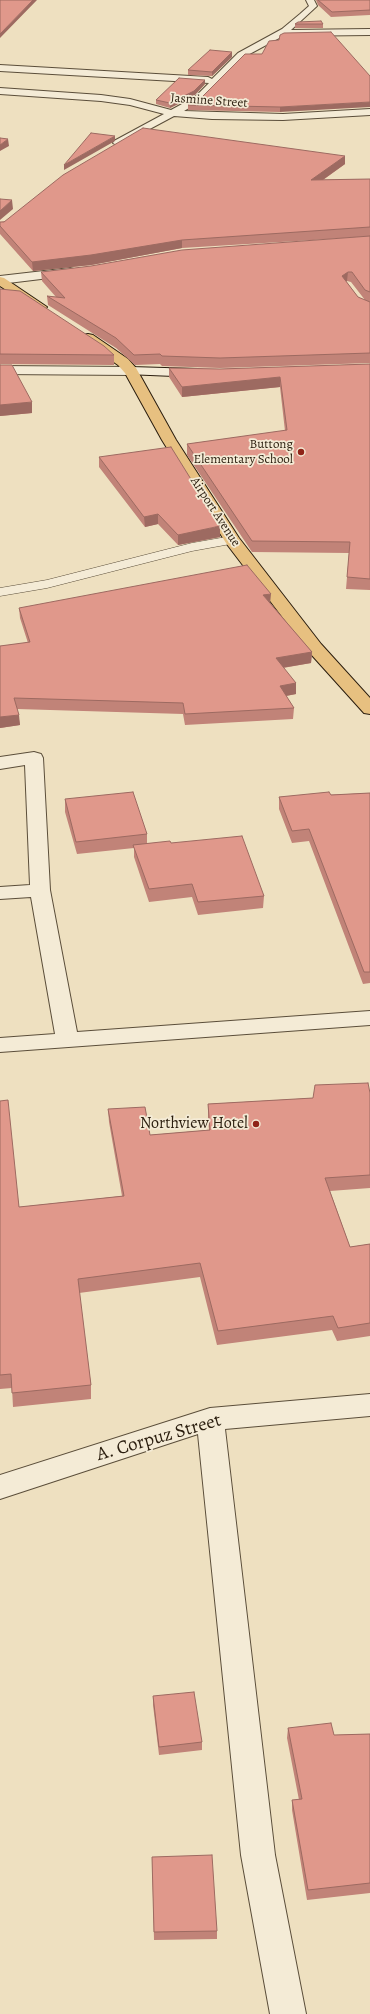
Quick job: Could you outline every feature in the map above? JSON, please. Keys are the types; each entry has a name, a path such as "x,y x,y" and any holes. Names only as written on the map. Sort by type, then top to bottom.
{"main road":[{"path":"0,280 52,314"},
{"name":"Airport Avenue","path":"77,331 123,362 131,371 169,440 232,540 315,648 370,710"}],"street":[{"path":"112,147 198,98 217,81 241,55 282,33 313,6 310,0"},
{"path":"282,33 370,32"},
{"path":"0,68 217,81"},
{"name":"Jasmine Street","path":"0,91 101,98 130,102 172,113 212,116 283,117 370,112"},
{"path":"0,280 84,271"},
{"path":"0,370 212,373"},
{"path":"0,763 34,758 40,890 68,1040"},
{"path":"0,893 40,890"},
{"path":"0,1045 370,1018"},
{"name":"A. Corpuz Street","path":"0,1487 210,1420 370,1405"},
{"path":"210,1420 258,1855 288,2014"}],"lane":[{"path":"0,592 47,584 192,547 232,540"}],"building":[{"path":"0,0 33,0 0,34"},
{"path":"318,0 370,0 370,10 332,12"},
{"path":"321,21 323,24 295,24 298,22"},
{"path":"331,32 370,76 370,102 280,107 188,105 202,97 245,54 262,54 269,41 279,40 280,35 284,33"},
{"path":"210,50 232,52 212,72 188,70"},
{"path":"179,78 205,80 194,91 170,103 156,100"},
{"path":"143,128 345,156 311,180 370,179 370,227 182,240 91,255 32,262 0,226 0,222 4,222 63,175"},
{"path":"91,133 115,136 64,165"},
{"path":"0,138 8,139 0,145"},
{"path":"0,199 12,200 0,211"},
{"path":"370,236 370,292 365,290 352,272 348,272 342,276 358,297 370,302 370,353 220,358 162,356 160,354 134,355 116,338 47,296 65,298 41,272 91,266 182,250"},
{"path":"0,289 20,291 104,346 114,355 0,354"},
{"name":"Buttong Elementary School","path":"370,364 370,579 347,577 350,542 252,541 187,444 287,430 280,377 182,387 169,368 220,369"},
{"path":"0,365 12,365 32,402 0,405"},
{"path":"171,447 220,526 178,535 158,514 144,517 99,457"},
{"path":"247,565 271,594 263,595 312,652 276,658 296,683 280,686 294,708 185,714 183,703 14,698 19,715 0,717 0,646 30,642 19,608"},
{"path":"133,792 147,834 76,842 65,799"},
{"path":"329,792 331,795 370,793 370,972 364,972 309,829 292,831 279,797"},
{"path":"242,836 264,896 198,902 192,884 149,889 133,845 170,841 171,843"},
{"path":"368,1083 370,1093 370,1175 325,1178 350,1247 370,1244 370,1323 338,1328 333,1316 218,1331 200,1263 78,1279 91,1385 12,1393 11,1374 0,1375 0,1101 8,1100 19,1207 124,1196 108,1109 145,1107 150,1135 210,1130 208,1104 313,1098 315,1085"},
{"path":"194,1692 202,1742 159,1747 153,1696"},
{"path":"331,1723 334,1735 370,1734 370,1883 308,1890 292,1800 302,1799 288,1728"},
{"path":"212,1855 217,1931 154,1932 152,1857"}],"place":[{"name":"Buttong Elementary School","path":"301,452"},
{"name":"Northview Hotel","path":"256,1124"}]}
